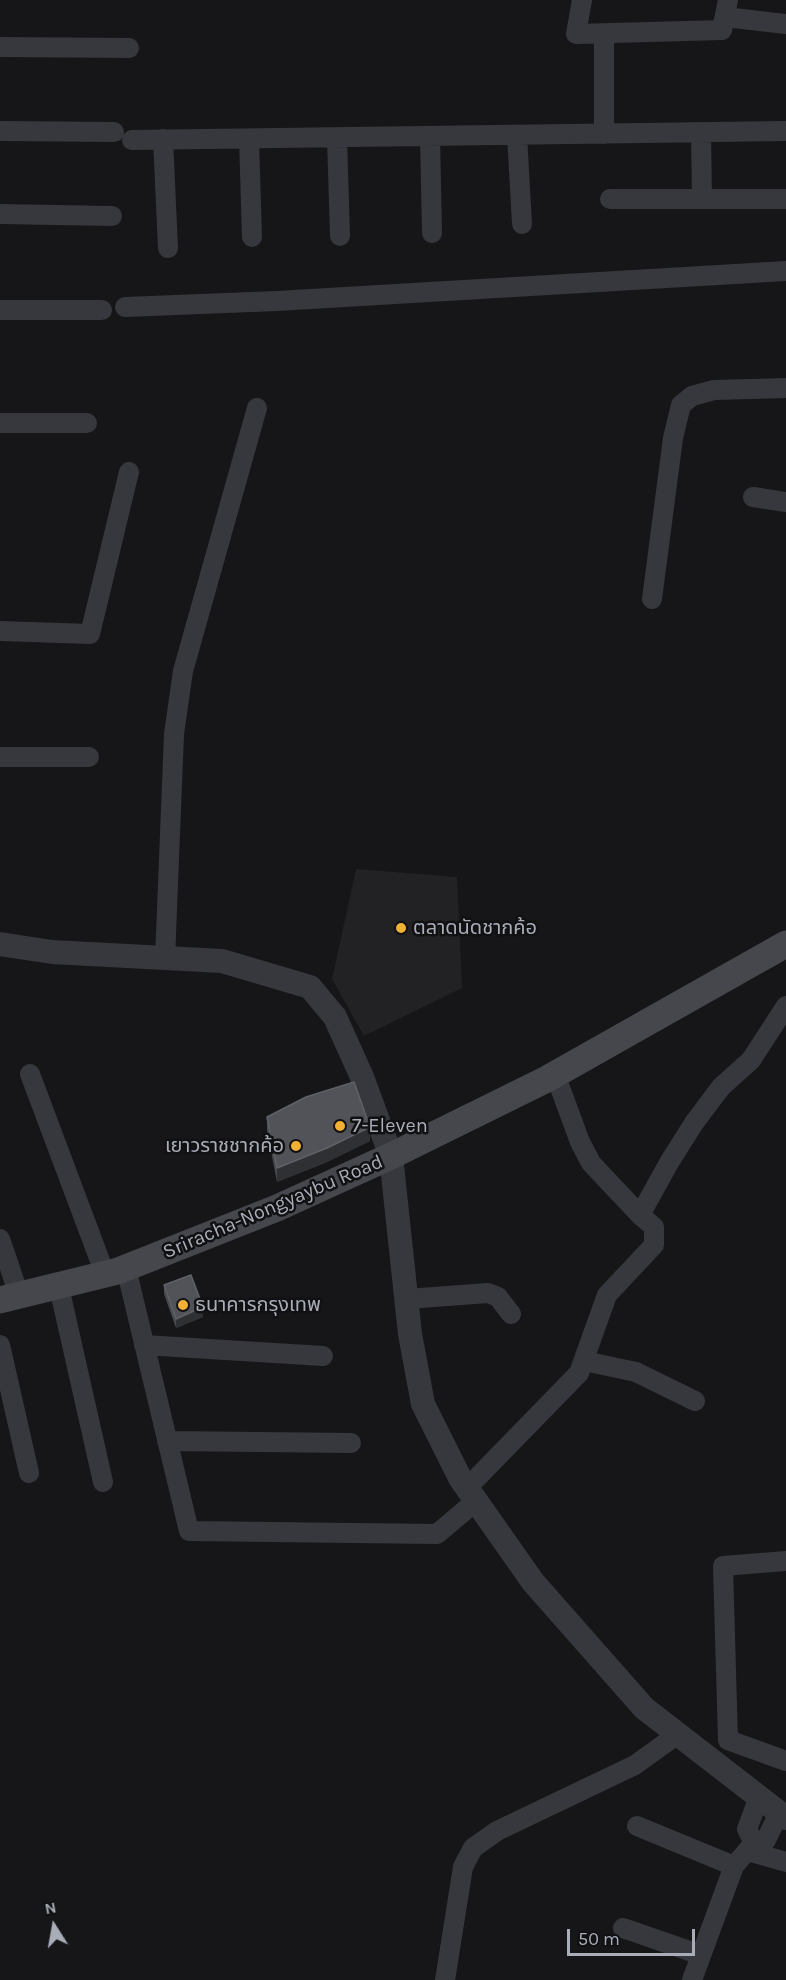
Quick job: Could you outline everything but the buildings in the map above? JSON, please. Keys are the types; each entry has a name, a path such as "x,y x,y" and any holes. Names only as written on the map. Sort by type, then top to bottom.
{"main road":[{"name":"Sriracha-Nongyaybu Road","path":"10,1297 59,1287 116,1271 255,1218 391,1156 555,1074 786,944"}],"street":[{"path":"582,0 576,34 723,30 727,8 786,24"},
{"path":"604,34 604,134"},
{"path":"0,47 129,48"},
{"path":"0,131 163,139 786,131"},
{"path":"701,132 702,199"},
{"path":"517,135 522,224"},
{"path":"430,136 432,233"},
{"path":"337,138 340,236"},
{"path":"163,139 168,248"},
{"path":"249,139 252,237"},
{"path":"610,199 786,199"},
{"path":"0,214 112,216"},
{"path":"125,307 289,300 786,271"},
{"path":"0,310 102,310"},
{"path":"652,599 673,438 681,405 692,396 714,390 786,388"},
{"path":"165,959 174,734 183,671 257,408"},
{"path":"0,423 87,423"},
{"path":"0,631 90,634 129,472"},
{"path":"753,496 786,502"},
{"path":"0,757 89,757"},
{"path":"0,944 52,952 222,961 310,987 335,1017 362,1077 391,1156 410,1334 423,1404 460,1478 533,1582 644,1708 783,1815 766,1840 750,1847 734,1866 692,1980"},
{"path":"640,1215 694,1123 721,1088 751,1060 786,1006"},
{"path":"30,1074 116,1271 144,1345 189,1531 437,1534 579,1373 607,1295 654,1245 654,1227 591,1163 580,1142 555,1074"},
{"path":"0,1239 10,1297"},
{"path":"59,1287 103,1482"},
{"path":"407,1299 488,1293 498,1297 512,1314"},
{"path":"0,1345 29,1473"},
{"path":"144,1345 322,1356"},
{"path":"584,1361 636,1372 695,1401"},
{"path":"167,1441 351,1443"},
{"path":"786,1561 723,1566 728,1740 786,1761"},
{"path":"445,1980 463,1867 473,1848 497,1831 635,1765 678,1734"},
{"path":"750,1847 747,1829 759,1797"},
{"path":"637,1826 734,1866"},
{"path":"750,1847 786,1862"},
{"path":"623,1928 701,1955"}],"shaded area":[{"name":"ตลาดนัดชากค้อ","path":"356,869 457,877 462,988 364,1036 332,979"}],"place":[{"name":"ตลาดนัดชากค้อ","path":"401,928"},
{"name":"7-Eleven","path":"340,1126"},
{"name":"เยาวราชชากค้อ","path":"296,1146"},
{"name":"ธนาคารกรุงเทพ","path":"183,1305"}]}
